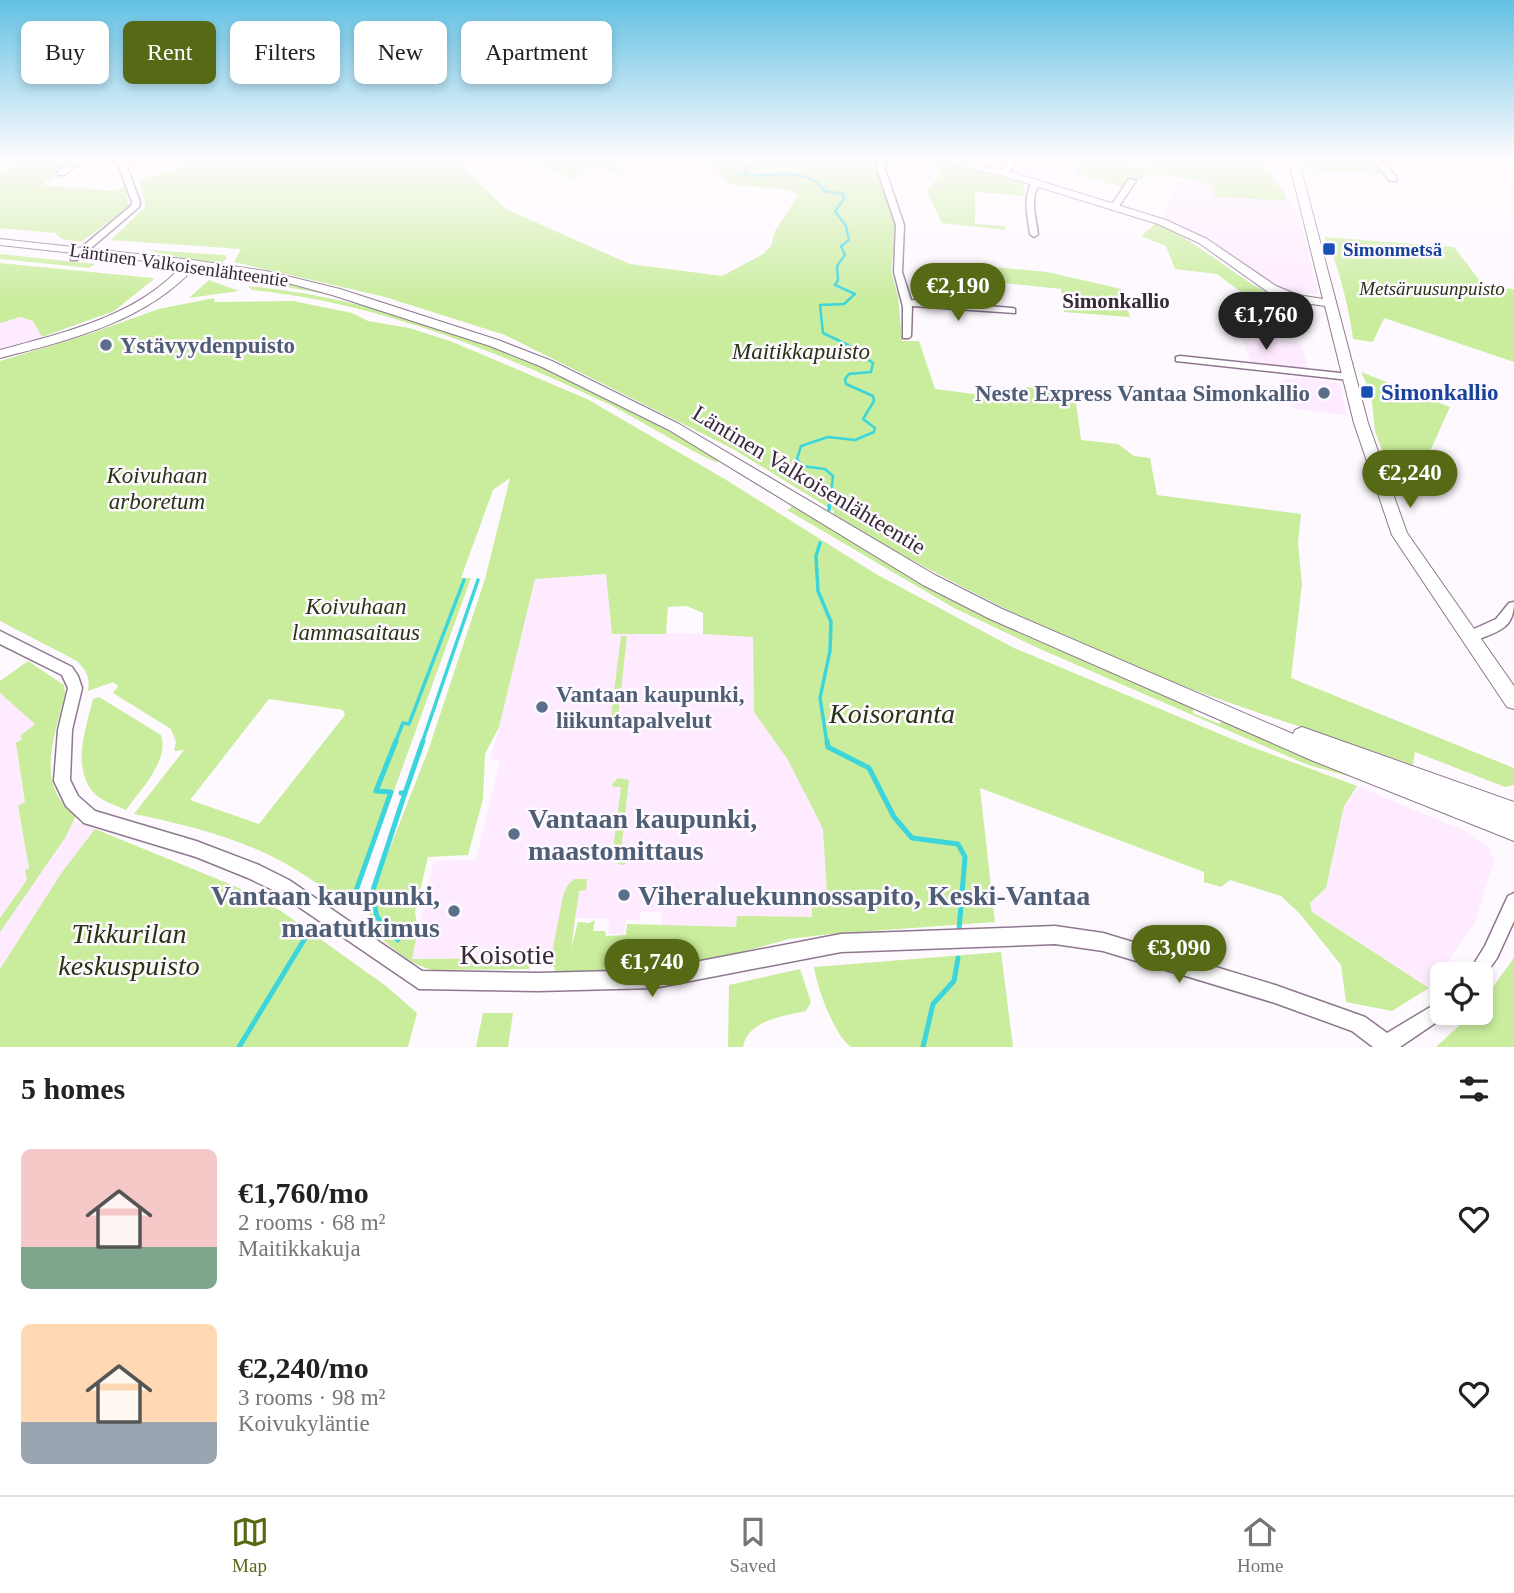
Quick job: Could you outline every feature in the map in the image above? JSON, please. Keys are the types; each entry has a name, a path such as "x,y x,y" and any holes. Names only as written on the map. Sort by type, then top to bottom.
{"main road":[{"path":"1114,207 1191,234 1272,289 1295,298 1332,304"},
{"path":"1306,207 1361,424 1400,535 1514,701"},
{"name":"Läntinen Valkoisenlähteentie","path":"0,242 184,269 287,279 494,343 631,404 731,460 929,580 1077,651 1318,754 1514,831"},
{"name":"Läntinen Valkoisenlähteentie","path":"0,250 80,255"},
{"path":"0,354 78,330 124,309 184,269"},
{"name":"Läntinen Valkoisenlähteentie","path":"1193,701 1514,812"}],"street":[{"path":"80,255 135,207"},
{"path":"894,207 900,225 898,272 907,303 906,336"},
{"path":"1031,207 1034,234"},
{"path":"907,303 1012,310"},
{"path":"1180,359 1349,377"},
{"path":"1470,637 1501,623 1514,607"},
{"name":"Koisotie","path":"0,637 67,671 73,680 75,688 65,730 62,781 72,801 90,817 196,849 263,876 283,886 419,980 538,982 654,979 817,946 910,939 920,941 1055,935 1103,942 1275,994 1358,1024 1370,1030 1384,1046"},
{"path":"1484,962 1514,902"},
{"path":"1384,1046 1430,1017"}],"shaded area":[{"path":"1166,207 1294,207 1318,293 1306,294 1285,289 1260,277 1207,238 1161,217"},
{"path":"22,317 34,321 42,337 0,349 0,323"},
{"path":"1240,335 1299,342 1310,369 1251,362"},
{"path":"1306,377 1340,384 1347,416 1292,408 1283,380"},
{"path":"607,574 612,634 753,636 754,712 788,760 823,829 827,894 812,918 738,916 737,927 661,926 662,912 641,912 639,920 626,920 624,934 608,934 609,919 576,918 568,958 412,959 434,861 476,860 500,760 491,759 535,579"},
{"path":"0,693 36,724 20,736 22,739 16,744 25,802 18,807 29,868 27,879 73,821 95,829 62,872 0,969"},
{"path":"1357,786 1463,830 1489,847 1494,862 1474,925 1448,962 1430,962 1429,988 1313,912 1310,903 1326,888 1344,806"}],"green space":[{"path":"0,207 129,207 81,242 62,239 55,233 0,228"},
{"name":"Maitikkapuisto","path":"145,207 504,207 630,264 722,276 763,254 771,246 775,231 791,207 889,207 896,227 891,271 898,296 902,341 919,341 935,389 1012,399 1027,387 1064,391 1075,395 1081,440 1118,444 1134,456 1150,458 1157,495 1301,514 1298,543 1302,584 1291,678 1514,768 1514,785 1505,787 1415,752 1413,765 1183,686 1072,641 968,590 832,517 834,511 733,449 505,335 385,297 234,262 241,249 111,240"},
{"path":"934,207 975,207 975,224 1005,226 1005,230 942,223"},
{"path":"1155,224 1185,238 1266,292 1245,295 1217,274 1175,269 1166,246 1141,236"},
{"name":"Metsäruusunpuisto","path":"1324,237 1454,247 1484,286 1514,289 1514,362 1384,318 1373,342 1353,339 1338,271"},
{"path":"148,250 225,255 227,258 222,263 169,256"},
{"path":"0,254 95,264 89,268 0,259"},
{"path":"0,263 154,279 114,311 42,337 33,321 21,317 0,323"},
{"path":"995,267 1048,272 1121,289 1130,317 1064,312 1061,289 995,282 989,287 990,304 980,303 980,287"},
{"path":"191,270 266,277 347,298"},
{"path":"209,280 239,291 189,298"},
{"path":"248,286 309,294 369,307 486,345 600,395 708,452 718,462 606,403 478,347 344,305 252,290"},
{"path":"214,298 215,302 293,301 352,313 368,321 409,328 450,341 587,399 723,478 876,574 1014,648 1244,744 1357,786 1344,806 1326,888 1310,903 1312,912 1429,988 1392,1011 1346,1002 1341,965 1300,914 1281,896 1230,880 1221,887 1204,882 1204,872 980,788 995,922 789,939 735,954 630,973 555,971 551,958 563,896 574,879 587,879 586,890 579,891 571,948 578,922 589,923 595,920 593,931 605,931 606,936 626,935 627,924 736,927 737,916 812,917 811,894 827,894 823,829 788,760 754,712 753,637 703,634 703,613 687,606 668,607 666,634 612,634 606,574 535,579 499,727 485,754 483,799 468,855 428,857 415,912 417,924 414,935 417,935 412,959 531,958 529,969 433,970 410,960 376,934 379,929 368,920 378,878 428,751 485,579 510,478 493,490 461,578 471,578 352,907 288,865 252,847 193,828 134,814 184,750 174,751 176,742 171,729 113,693 118,686 113,682 88,691 87,674 77,661 0,621 0,361 159,309","holes":["269,699 343,710 345,715 259,824 190,800"]},
{"path":"1361,372 1450,407 1422,469 1403,475 1388,467 1375,431 1371,393"},
{"path":"793,506 939,589 1040,639 1194,708 1193,713 1220,724 1222,719 1359,779 1308,765 1040,649 954,608 787,510"},
{"path":"621,636 627,636 617,726 616,730 598,729 598,723 610,723"},
{"path":"28,661 64,685 65,694 53,743 51,774 62,803 75,818 65,838 0,932 0,918 27,880 25,870 29,868 18,806 25,802 16,743 22,739 20,736 35,724 0,693 0,681"},
{"path":"99,697 161,735 163,745 158,764 126,810 95,794 83,769 84,734 93,699"},
{"path":"618,778 629,780 620,860 628,860 624,865 618,864 618,860 603,860 612,858 621,787 613,787 612,784"},
{"name":"Tikkurilan keskuspuisto","path":"95,829 237,887 281,911 386,986 417,1013 408,1047 0,1047 0,969 62,872"},
{"path":"1001,952 1013,1047 851,1047 838,1032 827,1010 814,967"},
{"path":"1514,957 1514,1047 1436,1047 1460,1025 1493,1025 1493,987"},
{"path":"800,969 811,1002 806,1011 778,1017 759,1025 746,1038 743,1047 728,1047 729,985"},
{"path":"483,1013 513,1013 508,1047 476,1047"}],"waterway":[{"path":"830,501 833,476 825,469 802,466 797,459 801,446 828,437 855,440 874,432 875,428 863,419 874,401 873,396 846,384 845,379 849,374 871,372 873,363 848,345 823,333 820,305 844,304 855,294 835,285 838,280 837,266 845,255 841,246 849,240 846,226 835,211 838,207"},
{"path":"829,510 830,499"},
{"path":"820,543 816,556 818,591 831,622 830,651 820,698 827,743"},
{"path":"395,743 403,723 409,724 464,580"},
{"path":"422,743 478,580"},
{"path":"352,902 391,792 376,791 396,741"},
{"path":"405,793 423,741"},
{"path":"827,741 828,747 869,768 894,817 912,838 958,844 965,857 959,930"},
{"path":"398,940 377,917 372,893 405,793"},
{"path":"239,1047 310,930"},
{"path":"923,1047 933,1004 954,981 958,958"}],"place":[{"name":"Simonmetsä","path":"1329,249"},
{"name":"Ystävyydenpuisto","path":"106,345"},
{"name":"Simonkallio","path":"1367,392"},
{"name":"Neste Express Vantaa Simonkallio","path":"1324,393"},
{"name":"Vantaan kaupunki, liikuntapalvelut","path":"542,707"},
{"name":"Vantaan kaupunki, maastomittaus","path":"514,834"},
{"name":"Viheraluekunnossapito, Keski-Vantaa","path":"624,895"},
{"name":"Vantaan kaupunki, maatutkimus","path":"454,911"}],"district":[{"name":"Simonkallio","path":"1116,301"}],"park label":[{"name":"Koivuhaan arboretum","path":"157,488"},
{"name":"Koivuhaan lammasaitaus","path":"356,619"},
{"name":"Koisoranta","path":"892,713"}]}
